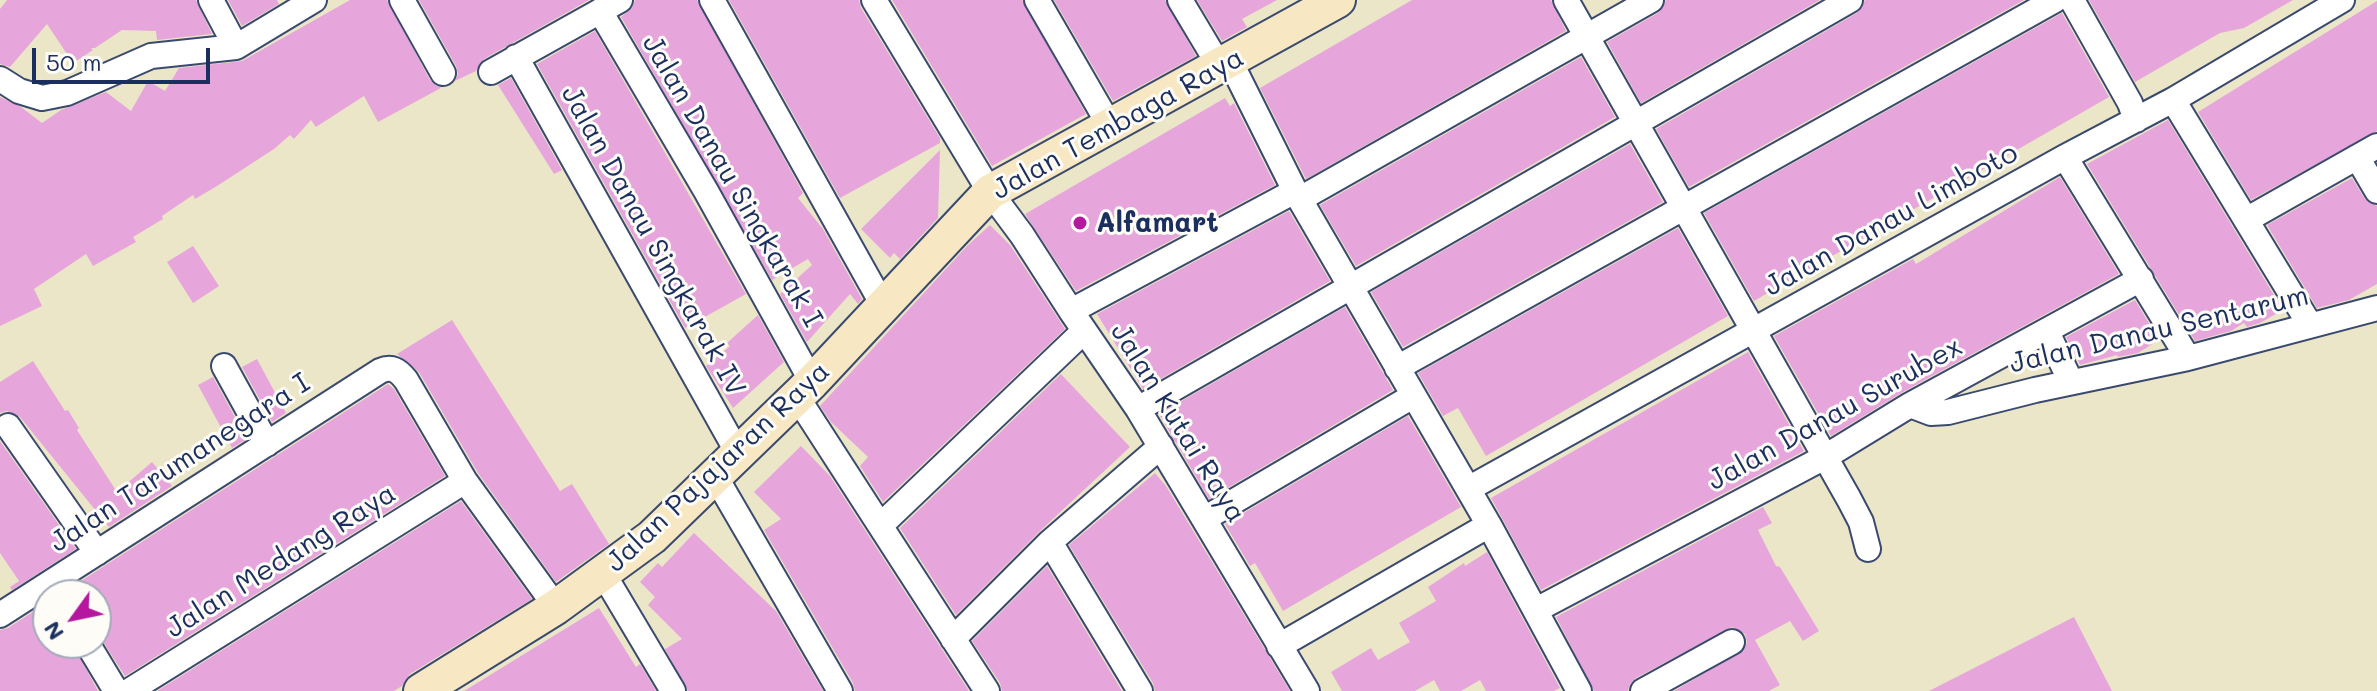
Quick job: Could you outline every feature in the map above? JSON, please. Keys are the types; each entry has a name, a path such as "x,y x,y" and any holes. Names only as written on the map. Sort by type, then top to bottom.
{"street":[{"path":"211,0 236,47"},
{"path":"0,79 19,91 42,98 67,93 151,56 236,47 314,0"},
{"path":"402,0 443,73"},
{"path":"712,0 884,307"},
{"name":"Jalan Kutai Raya","path":"875,0 990,192 1138,409 1307,691"},
{"path":"1037,0 1110,126"},
{"path":"1180,0 1225,64 1349,288 1489,525 1546,604 1579,691"},
{"path":"1566,0 1861,522 1868,549"},
{"path":"881,525 1077,321 1297,195 1651,0"},
{"path":"1138,409 1850,0"},
{"path":"1397,368 2055,0"},
{"path":"2072,0 2130,103 2136,120"},
{"name":"Jalan Danau Limboto","path":"1468,489 2173,100 2342,0"},
{"path":"491,72 610,5"},
{"name":"Jalan Danau Singkarak I","path":"610,5 804,390 881,525 987,691"},
{"name":"Jalan Tembaga Raya","path":"884,307 990,192 1225,64 1315,5"},
{"name":"Jalan Danau Singkarak IV","path":"516,57 840,691"},
{"path":"2173,100 2310,325"},
{"path":"2246,220 2367,151 2377,191"},
{"path":"2065,157 2188,358"},
{"name":"Jalan Danau Surubex","path":"1546,604 1825,457 1910,405 2141,279"},
{"name":"Jalan Pajajaran Raya","path":"421,691 604,575 652,537 804,390 884,307"},
{"name":"Jalan Danau Sentarum","path":"1910,405 1931,413 1948,412 2188,358 2377,308"},
{"path":"2047,332 2071,382"},
{"path":"224,366 267,444"},
{"name":"Jalan Tarumanegara I","path":"67,579 97,553 380,371 395,369 406,380 465,481"},
{"path":"1204,519 1413,396"},
{"path":"8,426 97,553"},
{"path":"953,639 1050,542 1161,446"},
{"path":"465,481 556,607"},
{"name":"Jalan Medang Raya","path":"129,691 465,481"},
{"path":"1279,646 1489,525"},
{"path":"1050,542 1140,691"},
{"path":"604,575 673,691"},
{"name":"Jalan Tarumanegara I","path":"0,615 32,600"},
{"path":"1643,691 1732,642"},
{"path":"97,659 116,691"}],"building":[{"path":"7,0 196,0 212,34 157,40 156,31 122,30 73,63 47,24 10,67 0,64 0,9"},
{"path":"228,0 277,0 279,4 242,26"},
{"path":"350,0 387,0 430,80 441,88 378,122 364,96 316,127 311,120 294,139 290,135 217,186 195,199 193,195 162,216 163,219 133,237 136,242 93,266 86,254 34,289 42,306 0,326 0,97 21,107 42,123 61,110 106,92 131,111 148,81 165,91 179,68 242,61"},
{"path":"419,0 589,0 484,59 476,71 455,81 458,74 456,66"},
{"path":"635,0 697,0 803,193 798,198 823,229 862,299 858,304 850,294 807,342 780,294 812,265 808,259 772,280 621,17 632,8"},
{"path":"729,0 859,0 940,138 940,143 840,198"},
{"path":"892,0 1022,0 1086,114 992,166"},
{"path":"1054,0 1165,0 1196,56 1113,101"},
{"path":"1197,0 1277,0 1242,19 1247,27 1222,41"},
{"path":"1412,0 1551,0 1566,31 1306,179 1260,88"},
{"path":"1666,0 1820,0 1641,103 1607,42 1658,13"},
{"path":"1865,0 2024,0 1689,187 1656,129 1857,13"},
{"path":"2089,0 2293,0 2244,28 2220,33 2135,82"},
{"path":"2377,1 2377,131 2251,200 2198,112"},
{"path":"2062,13 2109,97 1754,301 1704,213"},
{"path":"595,31 746,294 685,328 537,64"},
{"path":"1581,57 1615,117 1356,266 1320,205"},
{"path":"511,78 562,170 554,174 498,85"},
{"path":"1225,98 1230,106 1234,103 1275,185 1076,291 1025,214"},
{"path":"2168,120 2283,310 2260,323 2247,327 2244,323 2231,331 2195,341 2087,164"},
{"path":"1630,144 1663,202 1403,347 1371,292"},
{"path":"940,150 938,218 900,259 894,253 890,258 861,229"},
{"path":"2060,177 2119,274 1903,392 1831,436 1774,336 1913,259 1916,264"},
{"path":"2352,178 2365,199 2377,206 2377,284 2349,300 2317,308 2267,225"},
{"path":"1289,211 1330,281 1143,389 1097,314"},
{"path":"990,225 1010,245 1065,329 883,502 860,466 868,457 831,422 820,406"},
{"path":"1678,228 1728,316 1486,456 1458,408 1443,416 1418,373"},
{"path":"193,246 219,286 193,303 167,262"},
{"path":"2135,300 2159,340 2138,353 2080,365 2066,337"},
{"path":"1345,307 1393,390 1209,499 1159,414"},
{"path":"758,315 784,362 733,408 706,366 730,346 727,343"},
{"path":"452,320 560,491 572,484 609,544 556,582 478,473 419,372 397,354"},
{"path":"1748,352 1804,451 1541,590 1491,498"},
{"path":"257,359 286,413 272,422 242,367"},
{"path":"33,361 65,411 68,410 79,428 77,430 117,492 152,462 172,486 109,527 20,417 7,411 0,413 0,382"},
{"path":"1061,374 1130,447 956,615 900,528"},
{"path":"213,377 247,439 232,448 198,385"},
{"path":"388,384 394,389 445,476 125,676 112,656 112,579 84,579"},
{"path":"1408,416 1461,507 1283,611 1255,563 1250,566 1225,524"},
{"path":"0,441 76,549 12,590 10,587 19,581 0,553"},
{"path":"801,446 830,476 969,691 855,691 764,530 781,519 754,492"},
{"path":"1155,473 1166,486 1290,691 1155,691 1069,545"},
{"path":"461,501 532,599 410,674 394,691 157,691"},
{"path":"1763,507 1772,523 1758,530 1776,566 1780,567 1819,631 1803,641 1790,621 1755,640 1780,685 1769,691 1674,691 1744,650 1747,642 1745,634 1732,627 1636,678 1628,691 1594,691 1556,617"},
{"path":"694,533 776,611 823,691 688,691 665,649 682,639 648,605 655,597 640,582 658,563 662,567"},
{"path":"1487,552 1560,688 1554,691 1486,691 1480,680 1461,691 1440,691 1434,680 1415,691 1342,691 1331,672 1371,648 1378,660 1410,642 1399,623 1436,601 1428,587"},
{"path":"1047,566 1122,691 1002,691 1000,683 972,641"},
{"path":"599,608 636,667 640,664 656,691 464,691"},
{"path":"32,612 32,659 81,659 98,691 0,691 0,630"},
{"path":"2074,617 2112,691 1929,691"}],"place":[{"name":"Alfamart","path":"1080,223"}]}
